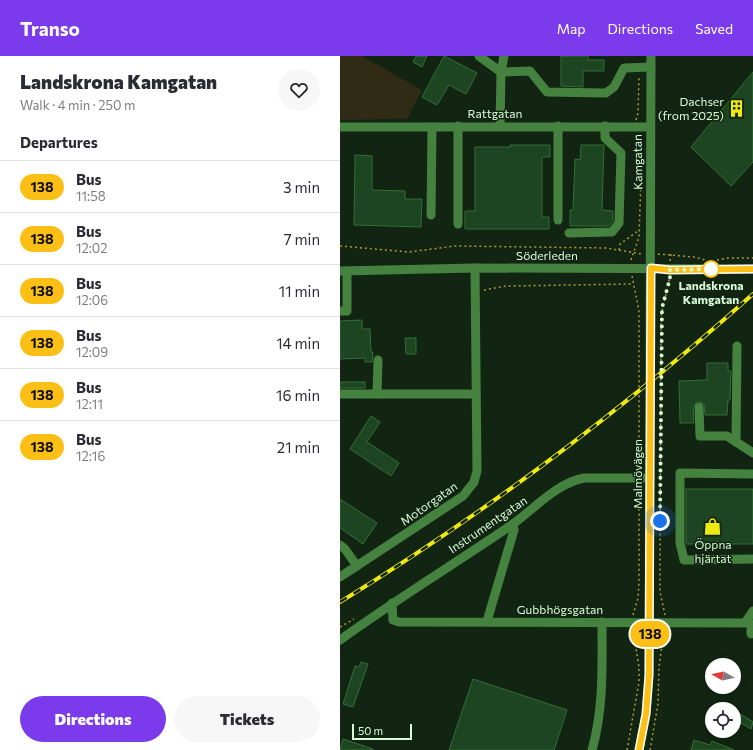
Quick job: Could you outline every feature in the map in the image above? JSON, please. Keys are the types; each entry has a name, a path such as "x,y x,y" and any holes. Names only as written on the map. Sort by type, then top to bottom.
{"street":[{"path":"479,56 501,72 530,72 547,92 606,93 614,87 624,68 651,67"},
{"path":"500,126 501,72 504,56"},
{"name":"Kamgatan","path":"651,56 651,268"},
{"path":"458,126 458,224"},
{"path":"558,126 558,220"},
{"path":"570,233 612,232 619,223 621,153 605,138 605,126"},
{"name":"Rattgatan","path":"340,127 650,127"},
{"path":"431,216 432,127"},
{"name":"Söderleden","path":"344,271 475,268 651,268 670,270 753,269"},
{"name":"Motorgatan","path":"340,577 463,496 474,482 477,471 475,268"},
{"name":"Malmövägen","path":"639,750 646,714 649,675 651,268"},
{"path":"340,311 347,311 344,271"},
{"path":"736,442 737,346"},
{"path":"377,394 378,360"},
{"path":"340,394 476,394"},
{"path":"699,407 700,436 726,436 753,453"},
{"path":"753,474 680,473 680,543 684,560 753,559"},
{"name":"Instrumentgatan","path":"340,640 392,603 513,524 564,486 576,480 650,478"},
{"path":"487,621 514,530 513,524"},
{"path":"340,545 345,549 357,566"},
{"name":"Gubbhögsgatan","path":"392,603 393,620 399,622 664,622 750,624"},
{"path":"751,634 750,624 753,611"},
{"path":"592,750 600,711 602,622"}],"path":[{"path":"639,67 636,132 642,143 642,151"},
{"path":"628,750 634,719 639,674 633,622 639,583 639,312 632,268 632,252 637,244 639,231 641,174"},
{"path":"619,250 620,244 639,231"},
{"path":"340,246 409,252 462,246 619,250 651,254 671,254 704,260 753,258"},
{"path":"650,750 658,704 659,667 665,612 660,592 661,316 670,278 671,254"},
{"path":"475,292 506,286 634,284"}],"shaded area":[{"path":"340,56 362,56 422,90 407,119 340,120"}],"building":[{"path":"416,56 427,56 422,67 413,62"},
{"path":"444,56 477,73 466,94 449,85 437,105 422,97"},
{"path":"561,56 588,56 588,60 604,60 604,71 583,71 583,87 561,86"},
{"name":"Dachser (from 2025)","path":"753,72 753,162 731,186 691,147"},
{"path":"510,145 550,145 550,157 542,157 542,217 549,217 549,229 465,229 465,211 475,211 475,147 510,147"},
{"path":"581,145 604,145 602,210 613,211 613,221 609,226 570,226 570,210 573,210 575,159 580,160"},
{"path":"355,155 372,156 372,190 405,191 405,199 422,199 421,227 354,225"},
{"path":"362,320 362,329 370,329 371,352 373,352 372,362 365,362 365,358 340,359 340,321"},
{"path":"405,338 416,338 416,354 406,354"},
{"path":"707,363 728,363 728,371 731,371 730,400 728,400 727,415 705,415 704,404 698,401 693,407 694,423 680,423 679,381 707,380"},
{"path":"340,382 365,382 365,388 340,388"},
{"path":"371,416 380,422 367,442 399,463 391,476 350,449"},
{"path":"686,489 753,489 753,544 686,544"},
{"path":"340,499 377,523 363,544 340,528"},
{"path":"361,662 368,664 353,707 343,704 355,666 359,667"},
{"path":"473,679 567,710 554,750 449,750"},
{"path":"741,714 753,722 751,729 741,723"},
{"path":"343,739 373,749 373,750 340,750"},
{"path":"694,740 710,745 712,741 734,750 691,750"}],"railway":[{"path":"340,602 395,568 448,532 553,457 655,378 753,294"}],"bus line":[{"name":"138","path":"639,750 646,714 649,675 651,268 670,270 753,269"}],"place":[{"name":"Dachser (from 2025)","path":"737,109"},
{"name":"Landskrona Kamgatan","path":"711,269"},
{"name":"Öppna hjärtat","path":"713,526"}],"route":[{"path":"660,521 662,308 670,278 670,270 711,269"}]}
